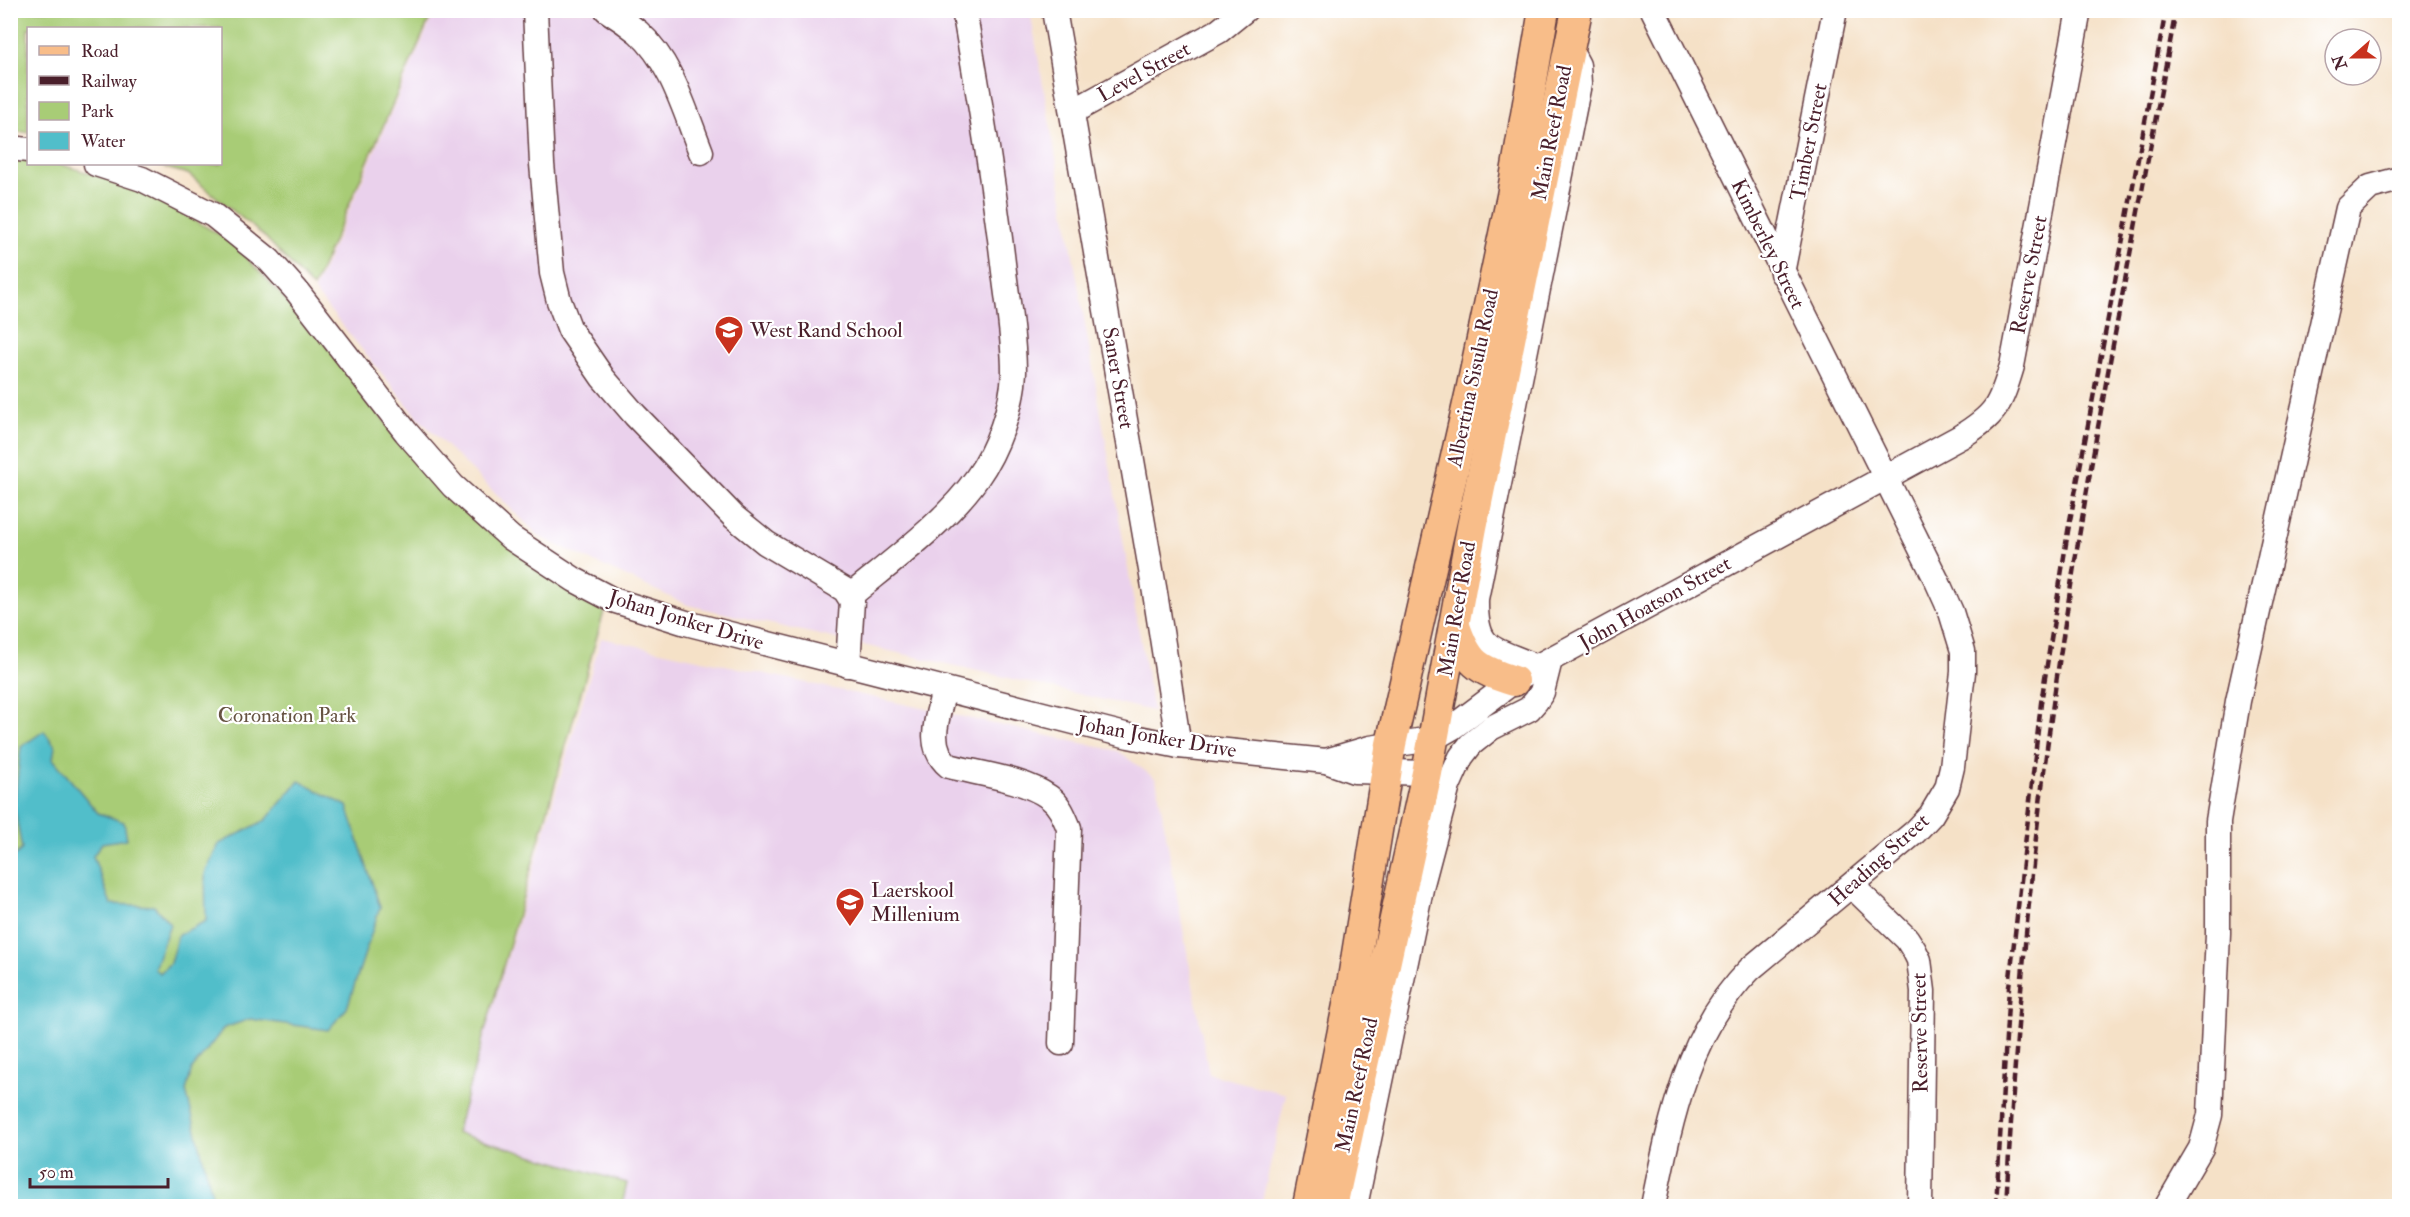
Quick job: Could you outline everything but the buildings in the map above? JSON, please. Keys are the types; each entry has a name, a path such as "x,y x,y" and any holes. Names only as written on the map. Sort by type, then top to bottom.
{"main road":[{"name":"Albertina Sisulu Road","path":"1391,744 1507,219 1544,10"},
{"name":"Main Reef Road","path":"1332,1206 1427,773 1472,527 1577,10"},
{"path":"1455,626 1462,648 1476,665 1495,675 1533,669"},
{"name":"Main Reef Road","path":"1308,1206 1352,985 1391,744"}],"street":[{"path":"535,10 542,164 552,273 570,330 587,356 622,400 734,517 766,543 840,586 850,596 852,601 848,666"},
{"path":"607,10 639,33 658,56 669,74 702,152"},
{"path":"850,596 904,552 965,494 978,477 998,437 1009,403 1014,373 1011,327 992,168 964,10"},
{"name":"Saner Street","path":"1054,10 1151,570 1179,746"},
{"name":"Level Street","path":"1072,112 1219,31 1245,10"},
{"name":"Kimberley Street","path":"1653,10 1885,477"},
{"name":"Timber Street","path":"1782,273 1835,10"},
{"name":"Reserve Street","path":"1885,477 1981,424 1997,408 2004,393 2012,366 2079,10"},
{"path":"1355,1206 1422,884 1448,786 1461,757 1471,744 1491,728 1529,709 1542,692 1533,669 1489,646 1481,638 1477,629 1476,598 1579,84 1578,65 1569,48"},
{"path":"10,148 27,150"},
{"name":"Johan Jonker Drive","path":"99,165 142,179 213,215 269,260 296,290 431,462 474,507 540,558 613,600 686,623 848,666 1130,736 1179,746 1326,761 1354,771 1427,773"},
{"path":"2167,1206 2197,1156 2210,1115 2218,933 2218,820 2238,701 2348,208 2370,187 2400,179"},
{"name":"John Hoatson Street","path":"1432,739 1453,727 1533,669 1885,477"},
{"name":"Heading Street","path":"1653,1206 1668,1134 1682,1084 1707,1029 1730,990 1750,969 1915,832 1941,799 1952,767 1963,672 1963,651 1952,612 1885,477"},
{"path":"944,690 934,734 940,759 949,766 1027,786 1050,798 1063,812 1069,828 1061,1043"},
{"name":"Johan Jonker Drive","path":"1326,761 1391,744 1432,739"},
{"name":"Reserve Street","path":"1852,886 1907,939 1918,960 1923,991 1920,1206"}],"shaded area":[{"name":"West Rand School","path":"435,11 1030,11 1153,711 688,605 540,537 420,420 314,291"},
{"name":"Laerskool Millenium","path":"601,638 1118,751 1156,779 1209,1074 1286,1094 1261,1206 622,1206 627,1183 456,1133"}],"green space":[{"path":"11,10 433,10 313,288 265,237 188,174 156,165 222,165 222,27 27,27 27,132 11,132"},
{"name":"Coronation Park","path":"10,156 27,156 27,165 62,165 136,187 231,241 320,337 396,436 607,601 456,1133 627,1183 622,1206 11,1206"}],"water":[{"path":"44,731 55,746 53,759 98,813 124,822 127,839 102,843 93,856 111,904 154,906 170,924 154,969 160,973 170,963 178,935 206,921 205,873 219,844 266,820 299,781 347,806 380,907 347,1008 328,1030 250,1019 224,1028 192,1069 186,1091 215,1206 11,1206 11,859 22,849 14,805 21,747"}],"railway":[{"path":"1996,1206 2009,987 2041,703 2068,531 2166,10"},
{"path":"2006,1206 2024,958 2036,834 2052,711 2094,447 2176,10"}],"place":[{"name":"West Rand School","path":"729,356"},
{"name":"Laerskool Millenium","path":"850,928"}]}
